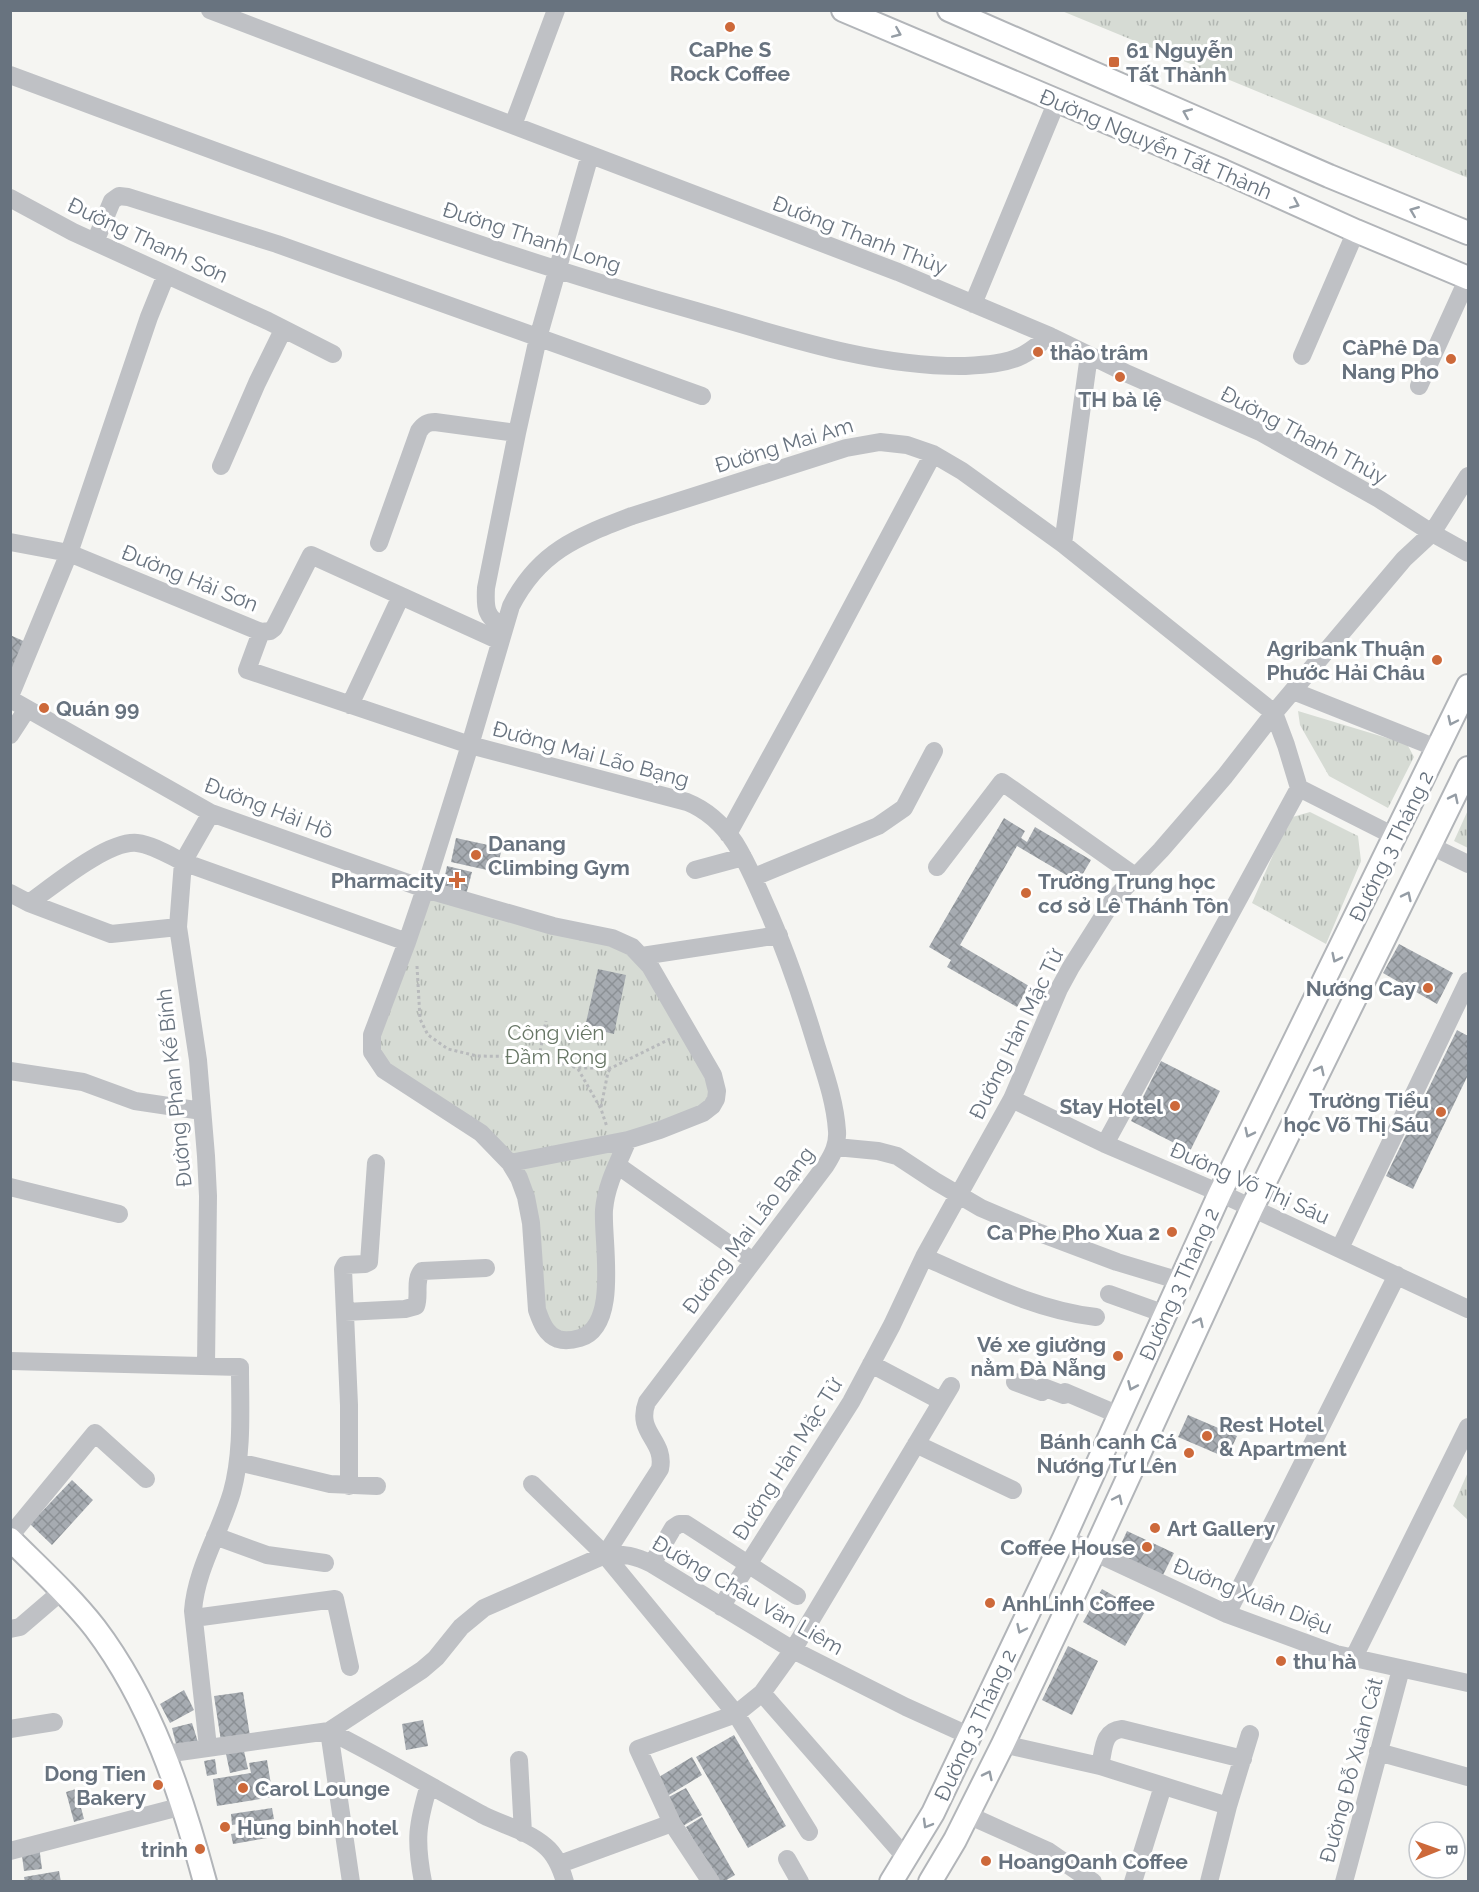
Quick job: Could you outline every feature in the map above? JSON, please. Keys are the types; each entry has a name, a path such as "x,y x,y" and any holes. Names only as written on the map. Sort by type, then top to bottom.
{"main road":[{"name":"Đường Nguyễn Tất Thành","path":"949,10 1329,176 1468,233"},
{"name":"Đường Nguyễn Tất Thành","path":"849,12 1468,278"},
{"path":"1223,171 1241,137"},
{"name":"Đường 3 Tháng 2","path":"891,1881 907,1859 933,1813 1064,1538 1220,1193 1468,686"},
{"name":"Đường 3 Tháng 2","path":"930,1881 968,1815 1003,1744 1252,1208 1468,769"},
{"path":"10,1537 94,1628 122,1668 165,1754 206,1881"}],"street":[{"name":"Đường Thanh Thủy","path":"210,10 898,272 1050,336 1260,432 1468,552"},
{"path":"513,125 556,10"},
{"name":"Đường Thanh Long","path":"10,75 421,225 638,295 821,346 871,357 922,364 963,366 1008,362 1024,355 1050,336"},
{"path":"973,304 1058,101"},
{"path":"502,634 489,617 485,598 538,338 590,155"},
{"path":"95,242 112,201 119,196 128,197 277,244 702,396"},
{"name":"Đường Thanh Sơn","path":"10,198 73,232 276,325 333,354"},
{"path":"1302,356 1356,231"},
{"path":"10,698 69,553 166,275"},
{"path":"1419,386 1468,278"},
{"path":"221,466 257,383 276,325"},
{"path":"1063,544 1089,355"},
{"path":"379,543 419,431 423,426 429,422 435,422 517,433"},
{"name":"Đường Mai Am","path":"628,1140 606,1194 604,1211 605,1298 601,1317 595,1328 586,1336 564,1340 555,1338 548,1333 540,1321 537,1310 530,1214 519,1178 510,1163 481,1133 384,1070 372,1052 372,1035 425,889 511,606 533,571 567,544 632,516 862,444 907,445 933,454 962,471 1063,544 1274,713"},
{"path":"728,834 933,454"},
{"name":"Đường Hàn Mặc Tử","path":"721,1606 850,1402 892,1325 924,1257 1012,1099 1059,989 1114,899 1226,776 1274,713 1404,559 1432,533 1468,476"},
{"name":"Đường Hải Sơn","path":"10,542 69,553 261,632 248,670 470,745"},
{"path":"261,632 274,628 311,555 401,596 502,634"},
{"path":"350,705 401,596"},
{"path":"1293,691 1437,753"},
{"name":"Đường Hải Hồ","path":"10,698 211,813 425,889 553,926 612,938 632,947 642,956"},
{"path":"10,735 27,709"},
{"path":"1105,1144 1299,788 1274,713"},
{"name":"Đường Mai Lão Bạng","path":"470,745 687,802 707,812 728,834 754,877 795,978 831,1096 837,1131 836,1147 826,1165 647,1402 644,1410 644,1425 659,1450 660,1469 605,1555"},
{"path":"754,877 878,826 904,808 934,751"},
{"path":"937,867 1002,782 1135,876"},
{"path":"1299,788 1396,837"},
{"name":"Đường Phan Kế Bính","path":"206,1366 208,1196 198,1060 178,927 183,862 211,813"},
{"path":"1436,836 1468,864"},
{"path":"29,903 90,860 134,842 148,845 183,862 407,942"},
{"path":"695,870 743,857"},
{"path":"10,893 29,903 111,934 178,927"},
{"path":"510,1163 628,1140 703,1113 716,1099 717,1091 713,1076 642,956 779,935"},
{"path":"1340,1248 1468,981"},
{"path":"10,1071 83,1082 135,1101 202,1112"},
{"name":"Đường Võ Thị Sáu","path":"1012,1099 1105,1144 1220,1193 1468,1309"},
{"path":"836,1147 878,1151 897,1156 958,1196 981,1208 1137,1269 1180,1281"},
{"path":"349,1486 349,1405 343,1267 367,1264 369,1260 376,1163"},
{"path":"617,1165 753,1261"},
{"path":"10,1187 119,1214"},
{"path":"924,1257 1027,1300 1071,1314 1096,1317"},
{"path":"345,1312 405,1309 416,1306 418,1276 422,1271 486,1268"},
{"path":"1227,1614 1397,1275"},
{"path":"1109,1294 1165,1314"},
{"path":"10,1361 240,1367 238,1462 231,1494 194,1595 194,1618 208,1747"},
{"path":"711,1881 672,1822 638,1749 736,1714 762,1694 793,1650 946,1393 871,1364"},
{"path":"1015,1382 1042,1392 1044,1387 1064,1395 1065,1392 1119,1415"},
{"path":"1353,1659 1468,1427"},
{"path":"10,1537 95,1432 146,1479"},
{"path":"916,1444 1013,1490"},
{"path":"238,1462 330,1484 377,1486"},
{"path":"532,1485 605,1555 736,1714 810,1832"},
{"path":"652,1564 673,1528 679,1524 686,1524 797,1596"},
{"path":"215,1536 267,1555 325,1563"},
{"name":"Đường Xuân Diệu","path":"1064,1538 1227,1614 1353,1659 1468,1683"},
{"name":"Đường Châu Văn Liêm","path":"165,1754 329,1731 422,1670 436,1658 461,1627 484,1608 605,1555 632,1555 652,1564 793,1650 906,1707 970,1736"},
{"path":"10,1629 20,1628 62,1591"},
{"path":"194,1618 335,1599 350,1666"},
{"name":"Đường Đỗ Xuân Cát","path":"1344,1881 1401,1669"},
{"path":"762,1694 907,1859"},
{"path":"10,1728 54,1722"},
{"path":"1100,1767 1109,1733 1122,1729 1243,1759"},
{"path":"329,1731 546,1846 562,1873 672,1822"},
{"path":"329,1731 351,1881"},
{"path":"1209,1881 1228,1806 1250,1734"},
{"path":"1003,1744 1100,1767 1228,1806"},
{"path":"1378,1752 1468,1778"},
{"path":"519,1760 523,1833"},
{"path":"423,1881 418,1855 418,1830 429,1785"},
{"path":"1133,1881 1163,1786"},
{"path":"10,1851 183,1806"},
{"path":"968,1815 1048,1851 1093,1881"},
{"path":"787,1859 800,1881"}],"path":[{"path":"417,962 420,1019 428,1035 448,1049 477,1056 540,1057 578,1068 611,1068 670,1039"},
{"path":"540,1057 546,1021"},
{"path":"578,1068 601,1109 608,1072 611,1068"}],"green space":[{"path":"1062,11 1468,11 1468,178"},
{"path":"1298,711 1407,744 1414,757 1388,808 1329,776 1300,725"},
{"path":"1468,810 1468,848 1454,841"},
{"path":"1310,812 1358,836 1361,861 1326,944 1252,903 1289,818"},
{"name":"Công viên Đầm Rong","path":"425,889 642,956 717,1091 712,1106 628,1140 604,1211 605,1298 586,1336 548,1333 526,1197 510,1163 391,1076 372,1035"},
{"path":"1468,1472 1468,1520 1453,1506"}],"building":[{"path":"10,635 28,643 14,670 10,668"},
{"path":"1004,818 1025,831 1021,838 1027,842 1035,827 1091,860 1078,882 1017,846 960,945 1029,986 1017,1007 947,967 951,960 929,947"},
{"name":"Danang Climbing Gym","path":"456,838 502,848 496,872 451,862"},
{"name":"Pharmacity","path":"447,866 472,872 466,895 442,889"},
{"name":"Nướng Cay","path":"1399,944 1453,973 1437,1004 1383,973"},
{"path":"598,969 626,975 614,1034 585,1027"},
{"path":"1457,1030 1468,1036 1468,1075 1413,1189 1386,1176"},
{"name":"Stay Hotel","path":"1161,1061 1220,1091 1190,1151 1131,1121"},
{"name":"Rest Hotel & Apartment","path":"1188,1415 1237,1436 1227,1458 1178,1437"},
{"path":"72,1480 93,1500 52,1545 30,1524"},
{"path":"1127,1531 1174,1553 1162,1577 1116,1555"},
{"path":"1102,1589 1144,1613 1125,1646 1083,1622"},
{"path":"1068,1646 1098,1661 1072,1715 1042,1700"},
{"path":"184,1690 194,1710 170,1723 160,1704"},
{"path":"243,1692 250,1736 221,1741 214,1696"},
{"path":"423,1720 428,1746 406,1750 402,1724"},
{"path":"192,1723 198,1742 177,1748 172,1728"},
{"path":"734,1735 786,1826 748,1848 696,1757"},
{"path":"244,1751 248,1769 230,1773 226,1754"},
{"path":"692,1757 702,1775 664,1798 654,1780"},
{"path":"215,1759 217,1774 207,1776 204,1761"},
{"name":"Carol Lounge","path":"267,1760 273,1797 217,1806 213,1779 251,1773 249,1763"},
{"path":"686,1788 702,1815 681,1827 665,1799"},
{"path":"76,1789 84,1819 74,1822 66,1792"},
{"path":"272,1808 274,1819 232,1825 231,1814"},
{"path":"702,1817 735,1875 723,1882 717,1882 686,1827"},
{"path":"277,1826 279,1836 233,1844 231,1834"},
{"path":"39,1846 42,1869 24,1871 21,1848"},
{"path":"59,1871 61,1882 25,1882 24,1877"}],"place":[{"name":"CaPhe S Rock Coffee","path":"730,27"},
{"name":"61 Nguyễn Tất Thành","path":"1114,62"},
{"name":"thảo trâm","path":"1038,352"},
{"name":"CàPhê Da Nang Pho","path":"1451,359"},
{"name":"TH bà lệ","path":"1120,377"},
{"name":"Agribank Thuận Phước Hải Châu","path":"1437,660"},
{"name":"Quán 99","path":"44,708"},
{"name":"Danang Climbing Gym","path":"476,855"},
{"name":"Pharmacity","path":"457,880"},
{"name":"Trường Trung học cơ sở Lê Thánh Tôn","path":"1026,893"},
{"name":"Nướng Cay","path":"1428,988"},
{"name":"Stay Hotel","path":"1175,1106"},
{"name":"Trường Tiểu học Võ Thị Sáu","path":"1441,1112"},
{"name":"Ca Phe Pho Xua 2","path":"1172,1232"},
{"name":"Vé xe giường nằm Đà Nẵng","path":"1118,1356"},
{"name":"Rest Hotel & Apartment","path":"1207,1436"},
{"name":"Bánh canh Cá Nướng Tư Lên","path":"1189,1453"},
{"name":"Art Gallery","path":"1155,1528"},
{"name":"Coffee House","path":"1147,1547"},
{"name":"AnhLinh Coffee","path":"990,1603"},
{"name":"thu hà","path":"1281,1661"},
{"name":"Dong Tien Bakery","path":"158,1785"},
{"name":"Carol Lounge","path":"243,1788"},
{"name":"Hung binh hotel","path":"225,1827"},
{"name":"trinh","path":"200,1849"},
{"name":"HoangOanh Coffee","path":"986,1861"}]}
